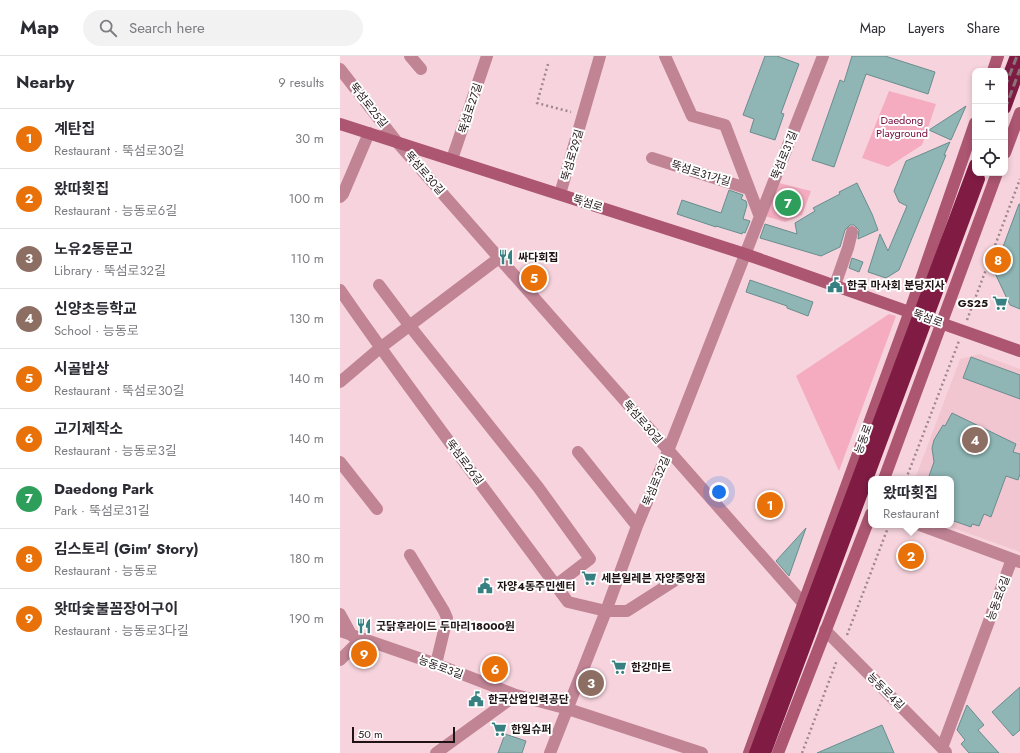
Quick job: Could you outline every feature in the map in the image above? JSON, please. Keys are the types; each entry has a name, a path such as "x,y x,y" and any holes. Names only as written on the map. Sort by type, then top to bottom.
{"highway":[{"path":"1008,76 1016,56"},
{"path":"1006,104 1020,68"},
{"path":"755,753 972,173"},
{"path":"868,476 980,176"},
{"path":"765,753 868,476"}],"main road":[{"path":"994,68 998,56"},
{"path":"1008,145 1020,113"},
{"name":"뚝섬로","path":"340,124 745,254 1020,351"},
{"name":"능동로","path":"749,753 910,311 972,132"},
{"path":"885,476 996,176"},
{"path":"778,753 868,522"}],"street":[{"path":"410,56 421,70"},
{"name":"뚝섬로27길","path":"452,159 487,56"},
{"name":"뚝섬로29길","path":"560,194 600,56"},
{"name":"뚝섬로31가길","path":"665,56 692,116 725,125 760,216"},
{"name":"뚝섬로31길","path":"745,254 823,56"},
{"name":"뚝섬로25길","path":"340,69 397,142"},
{"path":"340,197 343,194 369,133"},
{"name":"뚝섬로30길","path":"397,142 803,604"},
{"name":"뚝섬로31가길","path":"652,158 749,189"},
{"path":"835,285 852,232"},
{"name":"뚝섬로32길","path":"550,753 606,611 637,526 745,254"},
{"path":"342,375 499,258"},
{"path":"379,285 538,487 590,559 556,585"},
{"name":"뚝섬로26길","path":"340,290 380,348 568,602 606,611 627,611 674,581"},
{"path":"578,452 637,526"},
{"path":"340,462 377,509"},
{"name":"능동로6길","path":"928,528 1016,560 983,637 944,750"},
{"path":"410,556 447,618 436,664"},
{"path":"340,614 357,637 340,660"},
{"name":"능동로4길","path":"825,630 944,750"},
{"name":"능동로3길","path":"340,631 436,664 516,695 568,709 702,753"},
{"path":"436,753 516,695"}],"path":[{"name":"뚝섬로29길","path":"548,64 537,103 583,115"}],"shaded area":[{"path":"979,354 1020,369 1020,552 953,528 954,476 916,476 960,359"}],"green space":[{"name":"Daedong Playground","path":"889,91 936,104 922,145 888,167 862,158"},
{"path":"779,183 811,191 802,215 785,222 765,216"},
{"path":"889,314 896,316 839,471 796,376"}],"building":[{"path":"765,56 777,56 799,64 781,113 784,114 775,140 750,132 754,119 743,115"},
{"path":"852,56 885,56 935,72 928,94 866,74 834,167 812,160 840,80 844,82"},
{"path":"966,106 951,140 929,130"},
{"path":"950,142 899,270 886,278 868,272 880,234 888,251 907,206 899,202 894,191 906,161"},
{"path":"857,183 878,230 858,239 859,230 854,225 850,225 845,230 840,247 821,256 760,238 765,224 797,234 795,223 815,211 813,208"},
{"path":"729,190 743,195 741,199 746,201 747,205 743,219 750,221 745,233 743,232 742,234 716,227 677,214 682,200 721,213"},
{"path":"1019,204 1020,309 1010,305 994,271"},
{"path":"852,258 863,262 859,272 849,268"},
{"path":"750,280 813,302 808,316 787,308 787,306 746,292"},
{"path":"971,357 1020,375 1020,399 963,378"},
{"path":"952,413 1016,444 1013,452 1020,454 1020,474 1018,480 1006,476 991,517 984,514 979,526 972,524 971,527 954,521 954,476 929,476 934,462 932,448 934,440 943,425 945,426"},
{"path":"806,528 789,576 776,561"},
{"path":"1020,687 1020,730 1013,736 992,712"},
{"path":"967,705 984,725 978,730 999,753 969,753 961,744 965,740 957,730"},
{"path":"882,725 894,753 817,753"},
{"path":"505,734 526,741 522,753 498,753"}],"railway":[{"path":"1008,79 1017,56"},
{"path":"1007,104 1020,69"},
{"path":"760,753 972,176"},
{"path":"870,476 981,176"},
{"path":"768,753 868,482"}],"place":[{"name":"Daedong Park","path":"788,203"},
{"name":"싸다회집","path":"506,257"},
{"name":"김스토리 (Gim' Story)","path":"998,260"},
{"name":"시골밥상","path":"534,278"},
{"name":"한국 마사회 분당지사","path":"835,285"},
{"name":"GS25","path":"1000,303"},
{"name":"신양초등학교","path":"975,440"},
{"name":"계탄집","path":"770,505"},
{"name":"왔따횟집","path":"911,556"},
{"name":"세븐일레븐 자양중앙점","path":"589,578"},
{"name":"자양4동주민센터","path":"485,586"},
{"name":"굿닭후라이드 두마리18000원","path":"364,626"},
{"name":"왓따숯불꼼장어구이","path":"364,654"},
{"name":"한강마트","path":"619,667"},
{"name":"고기제작소","path":"495,669"},
{"name":"노유2동문고","path":"591,683"},
{"name":"한국산업인력공단","path":"476,699"},
{"name":"한일슈퍼","path":"499,729"}]}
